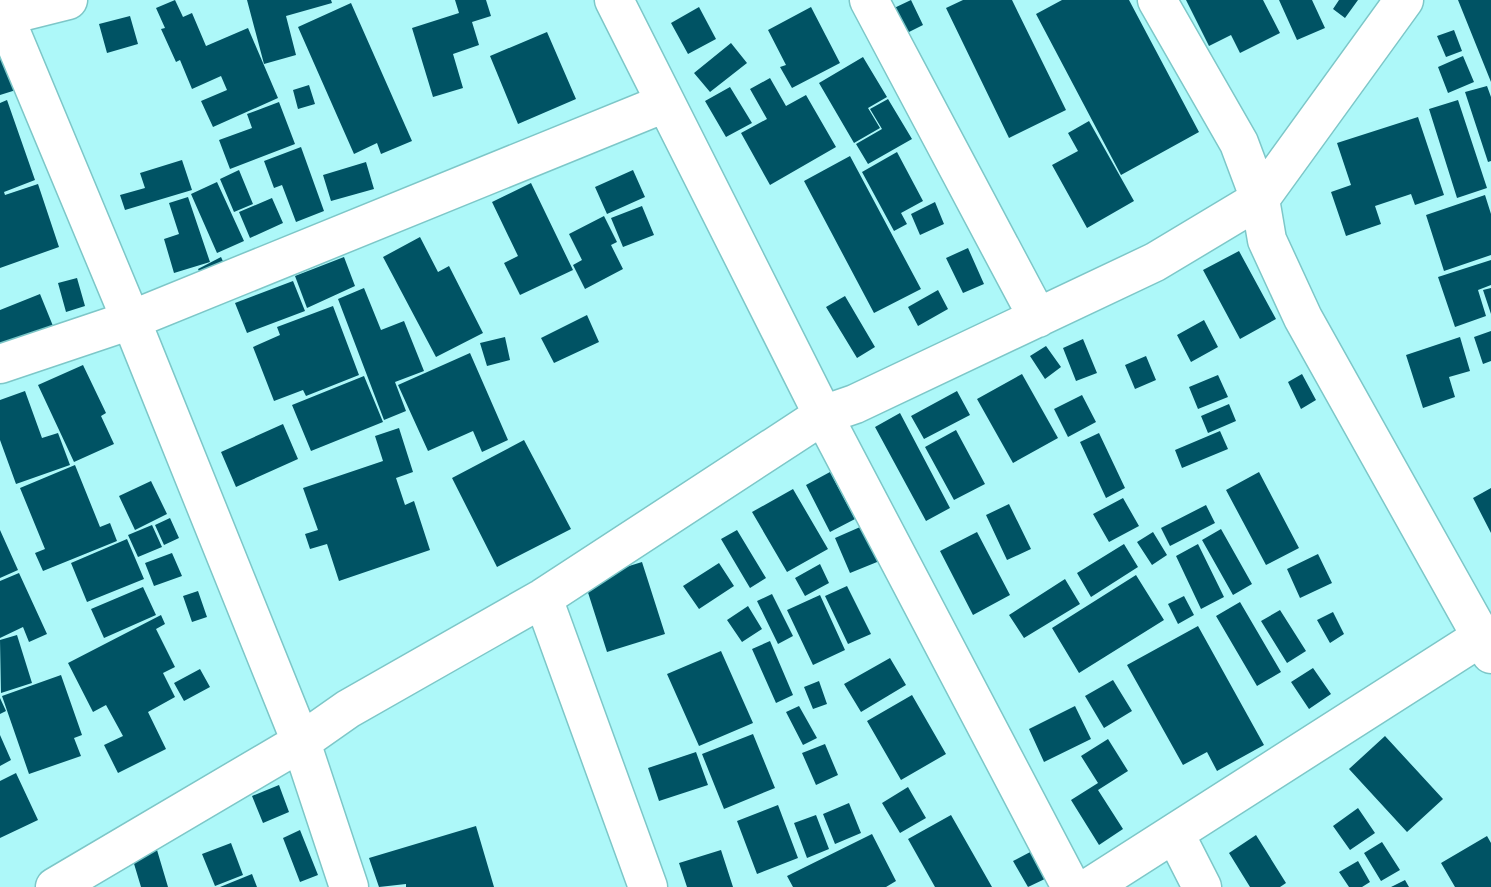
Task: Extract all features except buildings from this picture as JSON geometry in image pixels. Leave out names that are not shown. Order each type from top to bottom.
[{"type":"street","points":[[68,0],[2,13],[131,320],[301,742],[349,887]]},
{"type":"street","points":[[614,0],[824,415],[1071,887]]},
{"type":"street","points":[[869,0],[1038,318]]},
{"type":"street","points":[[1090,887],[1486,645],[1303,318],[1267,240],[1260,199],[1239,143],[1157,0]]},
{"type":"street","points":[[55,887],[301,742],[348,709],[543,598],[824,415],[855,404],[1155,262],[1260,199],[1404,0]]},
{"type":"street","points":[[0,364],[131,320],[665,103]]},
{"type":"street","points":[[543,598],[648,887]]},
{"type":"street","points":[[1175,834],[1202,887]]}]
